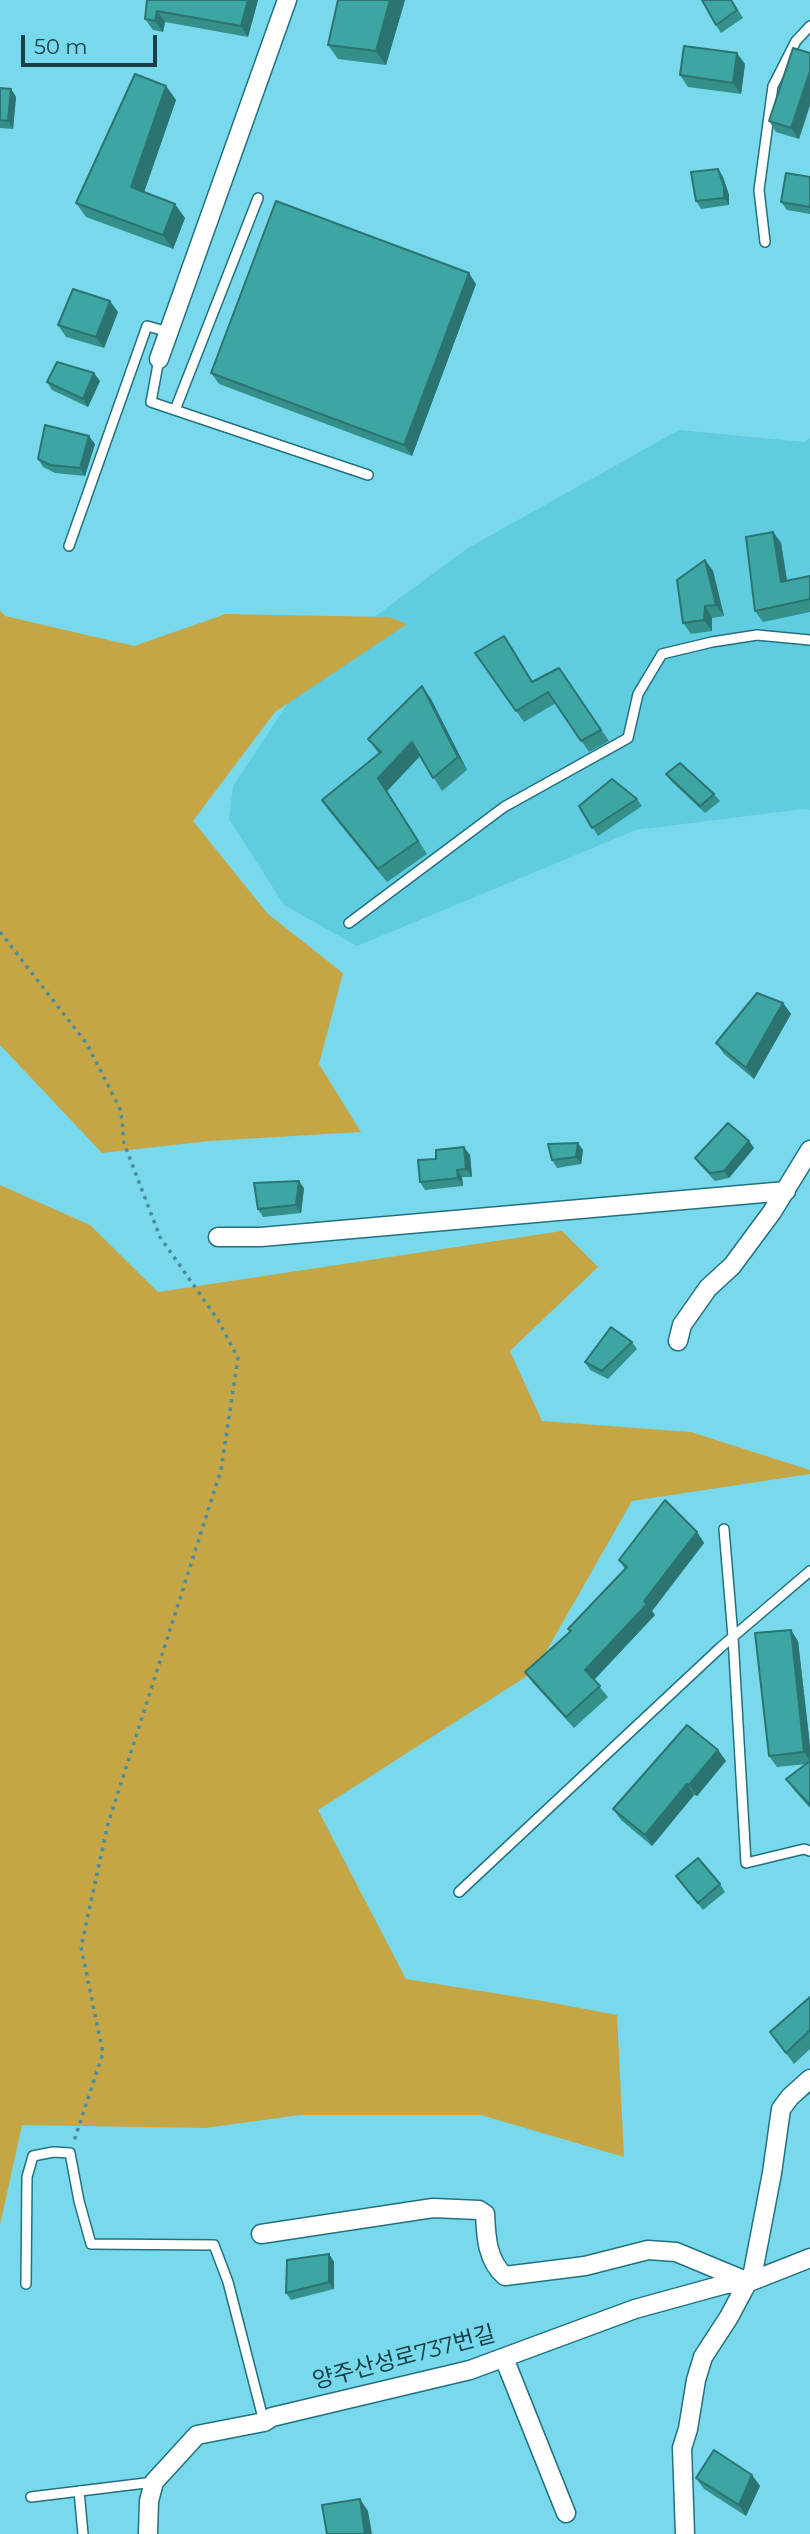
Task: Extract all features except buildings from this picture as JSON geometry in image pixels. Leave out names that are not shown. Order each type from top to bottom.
[{"type":"street","points":[[159,359],[287,0]]},
{"type":"street","points":[[678,1341],[682,1325],[708,1288],[732,1266],[786,1192],[810,1150]]},
{"type":"street","points":[[218,1237],[275,1236],[786,1192]]},
{"type":"street","points":[[685,2534],[682,2448],[696,2380],[703,2357],[749,2283],[772,2173],[780,2109],[790,2096],[810,2079]]},
{"type":"street","points":[[261,2234],[433,2208],[479,2210],[485,2214],[487,2242],[497,2269],[505,2276],[585,2266],[648,2250],[676,2252],[749,2283]]},
{"type":"street","name":"양주산성로737번길","points":[[154,2482],[197,2435],[264,2422],[272,2417],[470,2370],[635,2309],[726,2284],[749,2283],[810,2258]]},
{"type":"street","points":[[691,2294],[703,2281],[697,2261]]},
{"type":"street","points":[[504,2358],[565,2512]]},
{"type":"street","points":[[148,2534],[149,2501],[154,2482]]},
{"type":"lane","points":[[765,242],[759,190],[773,86],[796,41],[810,26]]},
{"type":"lane","points":[[175,410],[258,198]]},
{"type":"lane","points":[[69,546],[147,326],[169,332]]},
{"type":"lane","points":[[159,359],[151,402],[369,475]]},
{"type":"lane","points":[[349,923],[504,807],[628,738],[638,694],[662,654],[757,635],[810,640]]},
{"type":"lane","points":[[724,1529],[746,1863],[804,1849],[810,1851]]},
{"type":"lane","points":[[460,1892],[733,1637],[810,1571]]},
{"type":"lane","points":[[26,2284],[27,2177],[33,2156],[52,2152],[70,2153],[91,2244],[214,2245],[228,2282],[264,2422]]},
{"type":"lane","points":[[31,2497],[154,2482]]},
{"type":"lane","points":[[79,2491],[83,2534]]},
{"type":"path","points":[[0,932],[87,1044],[121,1111],[124,1143],[160,1237],[218,1320],[237,1358],[221,1470],[108,1824],[81,1947],[103,2053],[70,2153]]},
{"type":"shaded area","points":[[679,430],[805,442],[810,438],[810,810],[636,830],[357,946],[284,905],[229,819],[233,786],[317,659],[468,548]]},
{"type":"shaded area","points":[[0,610],[5,616],[134,646],[226,614],[389,617],[407,624],[275,712],[193,821],[268,914],[343,973],[319,1064],[361,1132],[209,1141],[102,1153],[0,1045]]},
{"type":"shaded area","points":[[0,1185],[90,1225],[158,1292],[562,1231],[598,1267],[510,1351],[542,1421],[691,1432],[810,1470],[810,1474],[632,1501],[535,1671],[318,1810],[406,1979],[617,2015],[624,2157],[481,2115],[300,2115],[205,2128],[22,2125],[0,2225]]}]
